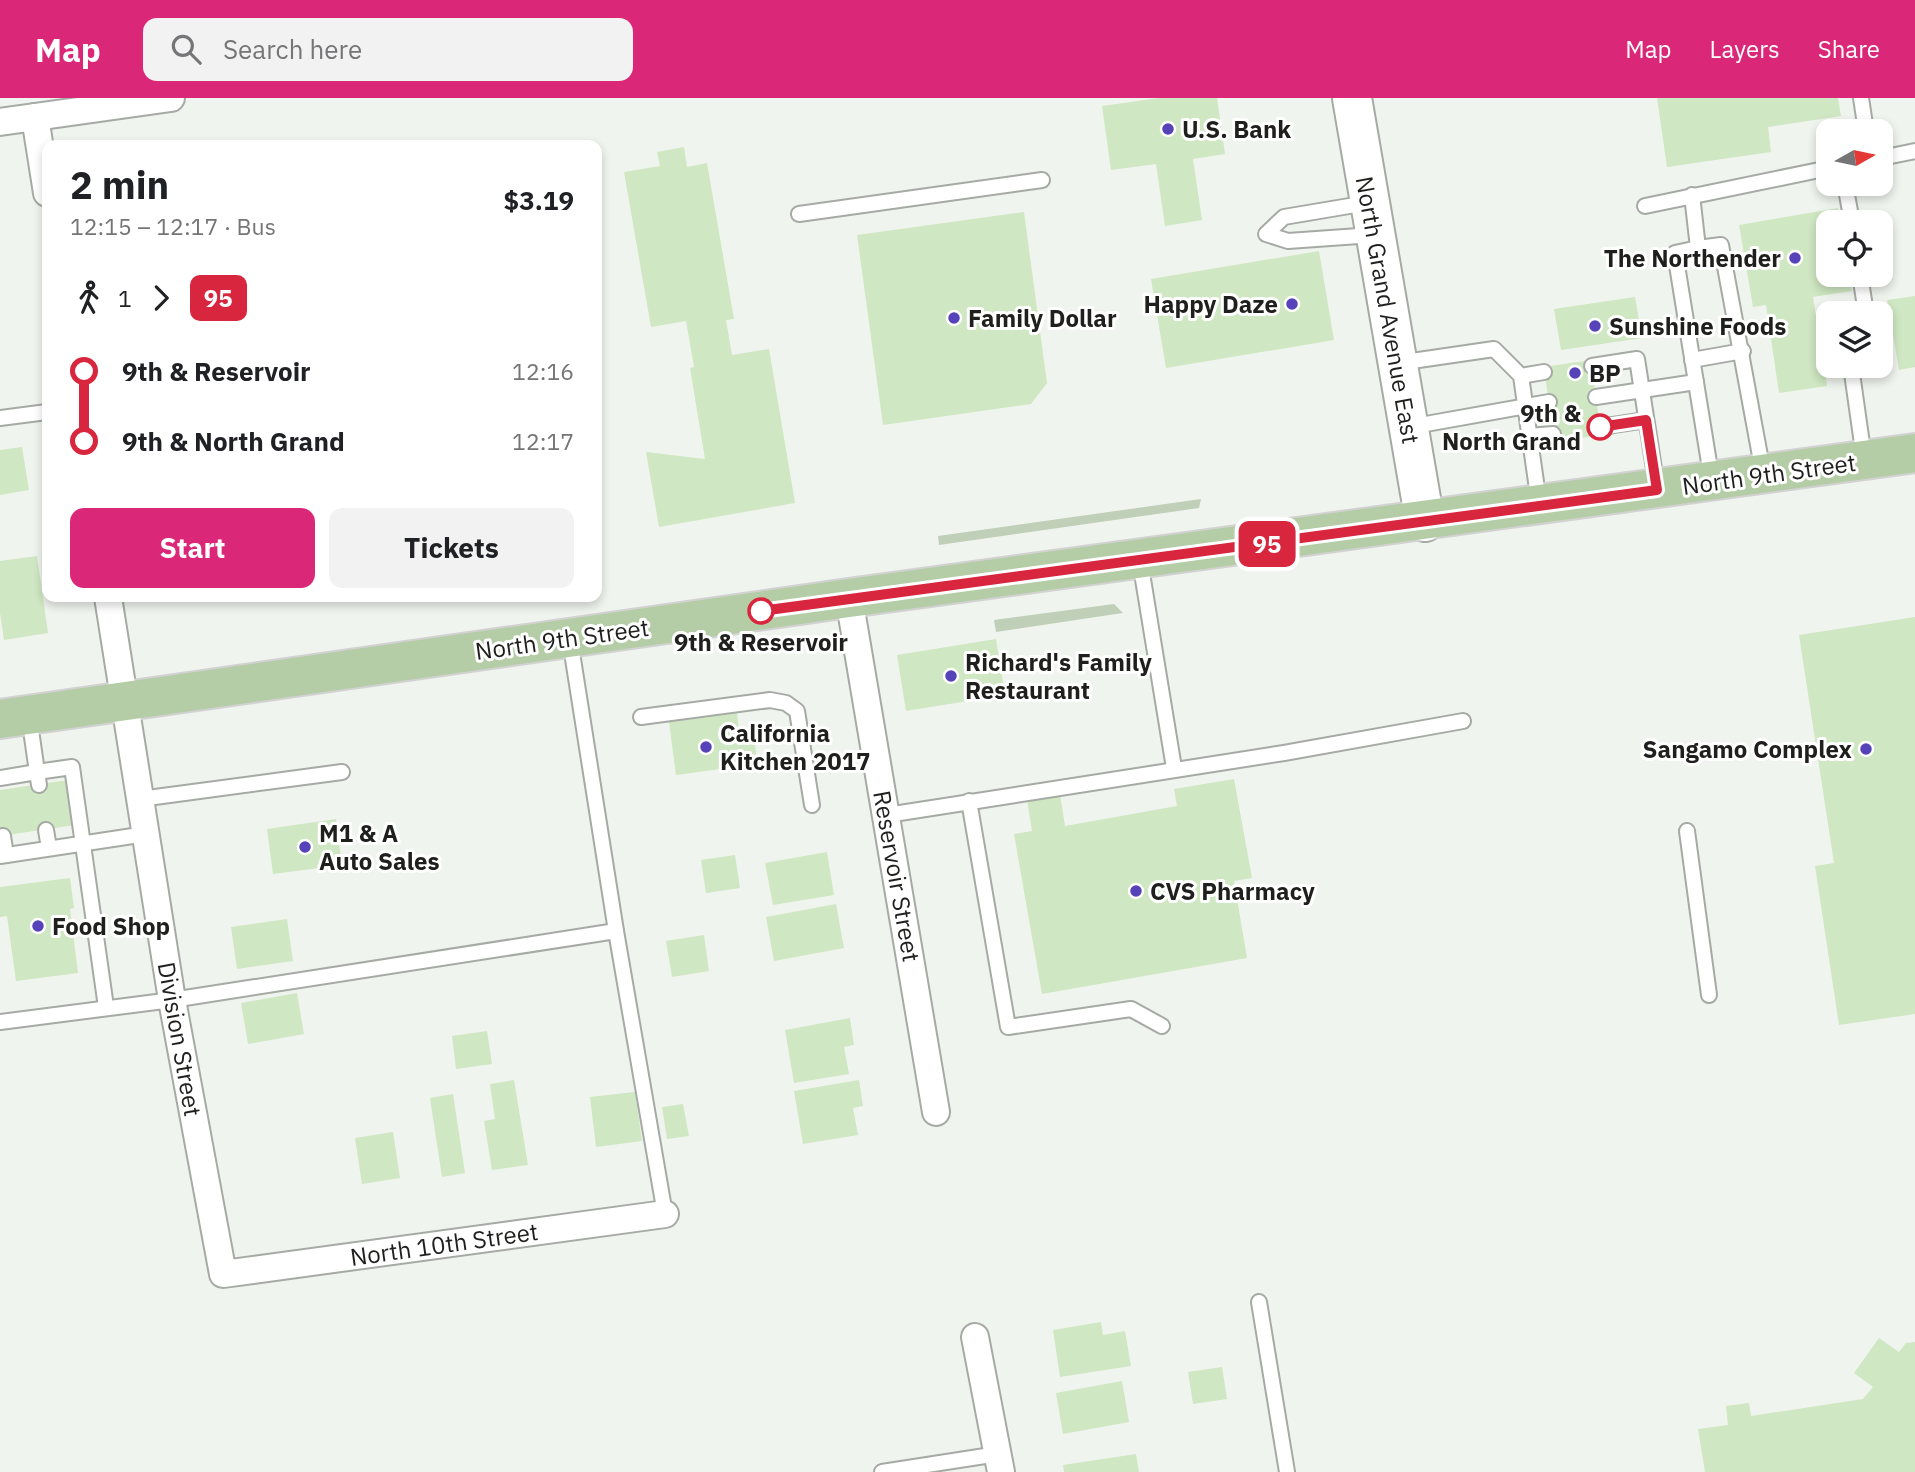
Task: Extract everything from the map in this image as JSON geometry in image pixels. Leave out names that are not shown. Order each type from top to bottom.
[{"type":"main road","name":"North Grand Avenue East","points":[[1352,98],[1425,522]]},
{"type":"main road","name":"North 9th Street","points":[[14,717],[570,640],[849,598],[1140,561],[1915,453]]},
{"type":"street","points":[[0,122],[171,98]]},
{"type":"street","points":[[35,117],[42,161]]},
{"type":"street","name":"Reservoir Street","points":[[849,598],[936,1112]]},
{"type":"street","name":"Division Street","points":[[109,602],[172,1000],[223,1273]]},
{"type":"street","name":"North 10th Street","points":[[223,1273],[666,1214]]},
{"type":"street","points":[[975,1338],[999,1463]]},
{"type":"lane","points":[[1861,98],[1864,119]]},
{"type":"lane","points":[[1894,156],[1915,152]]},
{"type":"lane","points":[[1645,206],[1816,170]]},
{"type":"lane","points":[[799,214],[1042,180]]},
{"type":"lane","points":[[1692,195],[1698,248]]},
{"type":"lane","points":[[1284,217],[1372,219],[1288,241],[1266,234],[1284,217]]},
{"type":"lane","points":[[1713,482],[1675,253],[1698,248],[1721,245],[1764,474]]},
{"type":"lane","points":[[1397,363],[1494,349],[1521,376],[1539,506]]},
{"type":"lane","points":[[1692,360],[1743,351]]},
{"type":"lane","points":[[1592,366],[1637,359],[1657,490]]},
{"type":"lane","points":[[1521,376],[1544,372]]},
{"type":"lane","points":[[1854,378],[1865,461]]},
{"type":"lane","points":[[1596,397],[1696,382]]},
{"type":"lane","points":[[1408,427],[1549,402]]},
{"type":"lane","points":[[0,418],[42,413]]},
{"type":"lane","points":[[1600,427],[1646,420]]},
{"type":"lane","points":[[1530,436],[1553,434]]},
{"type":"lane","points":[[1140,561],[1174,768]]},
{"type":"lane","points":[[570,640],[616,931],[666,1214]]},
{"type":"lane","points":[[641,717],[770,700],[786,703],[797,711],[812,805]]},
{"type":"lane","points":[[14,717],[38,779]]},
{"type":"lane","points":[[887,815],[1463,721]]},
{"type":"lane","points":[[0,778],[38,779],[72,767],[106,1007]]},
{"type":"lane","points":[[140,799],[342,772]]},
{"type":"lane","points":[[969,801],[1008,1027],[1131,1009],[1161,1026]]},
{"type":"lane","points":[[46,830],[49,848]]},
{"type":"lane","points":[[1687,831],[1709,995]]},
{"type":"lane","points":[[3,836],[3,855],[146,834]]},
{"type":"lane","points":[[0,1022],[172,1000],[616,931]]},
{"type":"lane","points":[[1259,1302],[1287,1472]]},
{"type":"lane","points":[[882,1472],[999,1463]]},
{"type":"green space","points":[[1201,499],[1199,508],[939,545],[938,536]]},
{"type":"green space","points":[[1114,604],[1123,613],[996,632],[994,620]]},
{"type":"building","points":[[1159,98],[1217,98],[1225,154],[1193,159],[1202,220],[1165,226],[1156,164],[1111,170],[1102,106]]},
{"type":"building","points":[[1657,98],[1838,98],[1841,116],[1768,127],[1771,152],[1667,167]]},
{"type":"building","points":[[684,147],[687,167],[707,163],[734,319],[726,320],[732,355],[769,349],[795,503],[659,527],[646,452],[705,459],[690,368],[694,367],[686,321],[651,327],[624,172],[660,166],[657,152]]},
{"type":"building","points":[[1024,212],[1047,383],[1031,404],[883,425],[857,235]]},
{"type":"building","points":[[1816,212],[1816,287],[1851,287],[1852,291],[1813,297],[1816,316],[1816,378],[1826,378],[1827,386],[1779,393],[1766,305],[1753,307],[1739,225]]},
{"type":"building","points":[[1319,251],[1334,340],[1166,368],[1151,279]]},
{"type":"building","points":[[1915,296],[1915,367],[1899,370],[1893,335],[1893,301],[1887,300]]},
{"type":"building","points":[[1635,297],[1642,338],[1561,350],[1554,309]]},
{"type":"building","points":[[1591,360],[1601,435],[1554,442],[1544,367]]},
{"type":"building","points":[[22,447],[29,490],[0,495],[0,450]]},
{"type":"building","points":[[37,556],[48,633],[4,640],[0,613],[0,561]]},
{"type":"building","name":"Sangamo Complex","points":[[1915,617],[1915,1014],[1839,1025],[1815,866],[1834,863],[1799,635]]},
{"type":"building","points":[[996,639],[1005,695],[906,711],[897,655]]},
{"type":"building","points":[[737,713],[741,745],[755,743],[757,764],[676,775],[669,722]]},
{"type":"building","points":[[1234,779],[1252,878],[1234,881],[1247,958],[1042,994],[1014,834],[1032,831],[1027,800],[1060,794],[1065,826],[1177,806],[1174,789]]},
{"type":"building","points":[[68,780],[75,825],[0,836],[0,790]]},
{"type":"building","points":[[336,819],[342,865],[273,874],[267,829]]},
{"type":"building","points":[[827,852],[834,895],[773,905],[765,863]]},
{"type":"building","points":[[735,855],[740,888],[706,893],[701,860]]},
{"type":"building","points":[[70,878],[74,908],[70,909],[78,973],[16,981],[7,916],[0,917],[0,887]]},
{"type":"building","points":[[836,904],[844,948],[774,961],[766,917]]},
{"type":"building","points":[[287,919],[293,961],[237,969],[231,927]]},
{"type":"building","points":[[704,935],[709,971],[672,977],[666,941]]},
{"type":"building","points":[[297,993],[304,1034],[248,1044],[241,1003]]},
{"type":"building","points":[[850,1018],[854,1045],[844,1047],[849,1074],[794,1083],[785,1030]]},
{"type":"building","points":[[487,1031],[492,1064],[456,1069],[452,1036]]},
{"type":"building","points":[[514,1080],[528,1165],[492,1170],[484,1121],[495,1119],[490,1084]]},
{"type":"building","points":[[859,1080],[863,1106],[853,1108],[858,1135],[803,1144],[794,1091]]},
{"type":"building","points":[[635,1092],[642,1141],[596,1147],[590,1097]]},
{"type":"building","points":[[453,1094],[465,1173],[442,1177],[430,1098]]},
{"type":"building","points":[[683,1104],[689,1136],[667,1139],[662,1107]]},
{"type":"building","points":[[393,1132],[400,1178],[362,1184],[355,1138]]},
{"type":"building","points":[[1101,1322],[1103,1335],[1125,1331],[1131,1366],[1060,1377],[1053,1330]]},
{"type":"building","points":[[1879,1338],[1899,1352],[1906,1343],[1915,1342],[1915,1472],[1705,1472],[1698,1429],[1728,1425],[1726,1406],[1749,1403],[1751,1416],[1863,1399],[1873,1387],[1854,1373]]},
{"type":"building","points":[[1222,1367],[1227,1399],[1193,1404],[1188,1372]]},
{"type":"building","points":[[1122,1381],[1129,1422],[1063,1434],[1056,1393]]},
{"type":"building","points":[[1136,1454],[1139,1472],[1064,1472],[1063,1465]]},
{"type":"bus line","name":"95","points":[[761,611],[1657,490],[1646,420],[1600,427]]},
{"type":"place","name":"U.S. Bank","points":[[1168,129]]},
{"type":"place","name":"The Northender","points":[[1795,258]]},
{"type":"place","name":"Happy Daze","points":[[1292,304]]},
{"type":"place","name":"Family Dollar","points":[[954,318]]},
{"type":"place","name":"Sunshine Foods","points":[[1595,326]]},
{"type":"place","name":"BP","points":[[1575,373]]},
{"type":"place","name":"9th & North Grand","points":[[1600,427]]},
{"type":"place","name":"9th & Reservoir","points":[[761,611]]},
{"type":"place","name":"Richard's Family Restaurant","points":[[951,676]]},
{"type":"place","name":"California Kitchen 2017","points":[[706,747]]},
{"type":"place","name":"Sangamo Complex","points":[[1866,749]]},
{"type":"place","name":"M1 & A Auto Sales","points":[[305,847]]},
{"type":"place","name":"CVS Pharmacy","points":[[1136,891]]},
{"type":"place","name":"Food Shop","points":[[38,926]]}]
